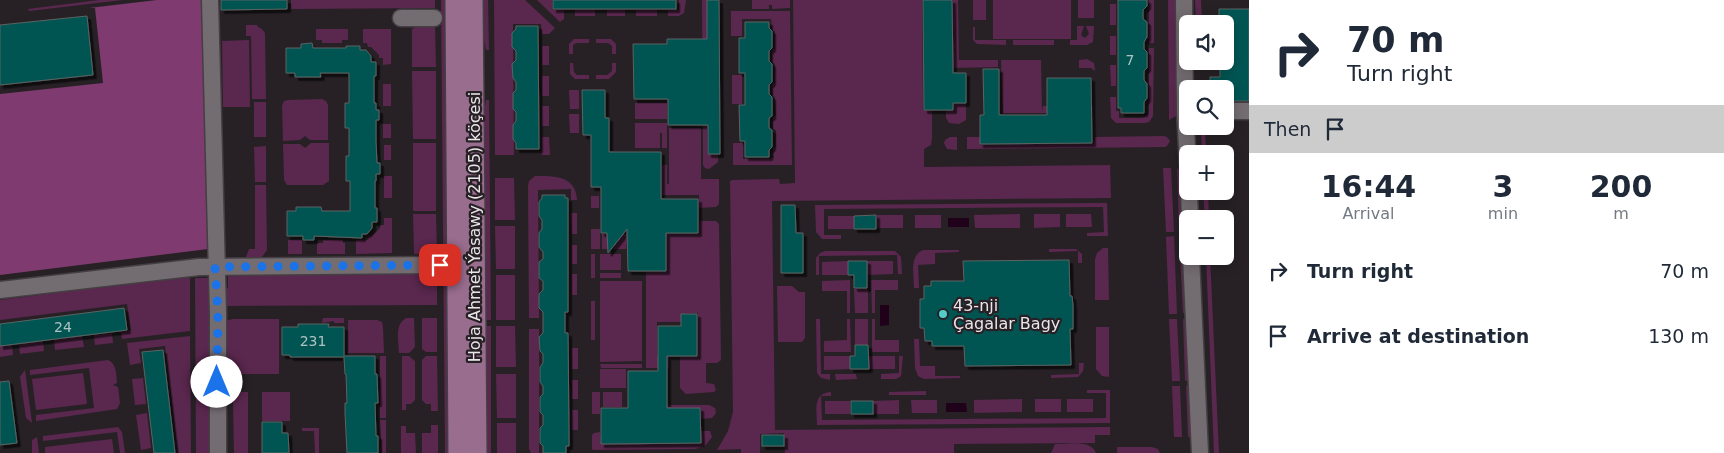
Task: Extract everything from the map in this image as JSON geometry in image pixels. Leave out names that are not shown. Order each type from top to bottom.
[{"type":"main road","name":"Hoja Ahmet Ýasawy (2105) köçesi","points":[[456,0],[459,453]]},
{"type":"main road","name":"Hoja Ahmet Ýasawy (2105) köçesi","points":[[472,0],[476,453]]},
{"type":"street","points":[[210,0],[215,267],[218,313],[218,453]]},
{"type":"street","points":[[1184,0],[1185,80]]},
{"type":"street","points":[[401,18],[434,18]]},
{"type":"street","points":[[1234,111],[1249,111]]},
{"type":"street","points":[[0,290],[199,267],[440,265]]},
{"type":"street","points":[[1191,265],[1200,453]]},
{"type":"shaded area","points":[[99,0],[123,0],[29,11],[28,9]]},
{"type":"shaded area","points":[[157,0],[203,0],[208,249],[0,275],[0,94],[103,83],[95,8],[89,8]]},
{"type":"shaded area","points":[[291,0],[435,0],[435,8],[291,9]]},
{"type":"shaded area","points":[[441,0],[448,0],[452,453],[445,453]]},
{"type":"shaded area","points":[[481,0],[488,0],[489,50],[486,50],[483,34]]},
{"type":"shaded area","points":[[494,0],[525,0],[555,28],[549,34],[542,34],[541,24],[513,24],[514,155],[495,155]]},
{"type":"shaded area","points":[[537,0],[552,0],[552,10],[564,10],[564,19],[560,22]]},
{"type":"shaded area","points":[[679,0],[686,0],[684,13],[679,16],[668,16],[668,10],[679,10]]},
{"type":"shaded area","points":[[702,0],[707,0],[707,154],[718,155],[718,162],[709,169],[703,165]]},
{"type":"shaded area","points":[[752,0],[790,0],[790,8],[772,9],[772,5],[769,5],[769,9],[752,9]]},
{"type":"shaded area","points":[[793,0],[922,0],[923,110],[932,111],[931,145],[924,149],[924,167],[1110,165],[1111,198],[772,201],[775,430],[1110,427],[1110,435],[1095,435],[1095,443],[954,444],[954,453],[785,453],[784,433],[760,434],[760,453],[741,453],[741,449],[717,450],[728,431],[733,412],[730,181],[779,179],[780,184],[795,183]]},
{"type":"shaded area","points":[[953,0],[958,0],[959,60],[998,60],[998,67],[953,68]]},
{"type":"shaded area","points":[[973,0],[986,0],[986,20],[973,20]]},
{"type":"shaded area","points":[[993,0],[1071,0],[1071,39],[993,39]]},
{"type":"shaded area","points":[[1078,0],[1094,0],[1094,18],[1078,18]]},
{"type":"shaded area","points":[[1149,0],[1154,0],[1154,43],[1149,43]]},
{"type":"shaded area","points":[[1168,0],[1175,0],[1178,115],[1169,120]]},
{"type":"shaded area","points":[[1195,0],[1201,0],[1202,15],[1196,15]]},
{"type":"shaded area","points":[[1110,4],[1116,4],[1116,25],[1110,25]]},
{"type":"shaded area","points":[[575,10],[595,10],[595,16],[575,16]]},
{"type":"shaded area","points":[[607,10],[625,10],[625,16],[607,16]]},
{"type":"shaded area","points":[[636,10],[657,10],[657,16],[636,16]]},
{"type":"shaded area","points":[[731,11],[790,11],[792,165],[733,165],[733,143],[743,143],[743,159],[774,158],[773,149],[776,147],[776,130],[773,129],[773,117],[776,116],[772,84],[775,82],[775,64],[772,62],[772,50],[775,48],[775,31],[772,30],[771,19],[742,19],[742,36],[731,36]]},
{"type":"shaded area","points":[[246,25],[257,25],[265,33],[266,99],[252,99],[251,36],[246,36]]},
{"type":"shaded area","points":[[1077,26],[1084,26],[1081,35],[1085,38],[1089,34],[1086,26],[1094,26],[1093,42],[1087,45],[1070,45],[1070,40],[1077,40]]},
{"type":"shaded area","points":[[416,27],[435,27],[436,67],[412,67],[412,30]]},
{"type":"shaded area","points":[[973,27],[975,27],[975,40],[1006,40],[1006,45],[977,44],[973,40]]},
{"type":"shaded area","points":[[316,29],[348,29],[348,40],[342,40],[342,43],[322,43],[322,40],[316,40]]},
{"type":"shaded area","points":[[363,29],[391,29],[391,64],[383,65],[383,58],[379,58],[379,55],[371,47],[368,47],[367,43],[363,43]]},
{"type":"shaded area","points":[[1110,36],[1116,36],[1116,55],[1110,55]]},
{"type":"shaded area","points":[[574,39],[589,39],[589,43],[576,43],[573,45],[573,54],[569,54],[569,44]]},
{"type":"shaded area","points":[[596,39],[611,39],[616,44],[616,54],[612,54],[612,46],[608,43],[596,43]]},
{"type":"shaded area","points":[[249,40],[250,107],[223,107],[222,41]]},
{"type":"shaded area","points":[[1013,40],[1054,40],[1054,45],[1013,45]]},
{"type":"shaded area","points":[[542,46],[549,46],[549,65],[542,65]]},
{"type":"shaded area","points":[[1149,48],[1154,48],[1153,116],[1149,122],[1145,123],[1116,123],[1111,118],[1110,97],[1116,97],[1116,111],[1119,111],[1119,118],[1143,118],[1149,114]]},
{"type":"shaded area","points":[[1087,59],[1094,63],[1095,71],[1091,68],[1079,68],[1079,60]]},
{"type":"shaded area","points":[[1001,60],[1041,60],[1042,112],[1043,106],[1093,106],[1093,113],[1003,113]]},
{"type":"shaded area","points":[[570,63],[573,63],[574,72],[577,75],[589,75],[589,79],[575,79],[570,74]]},
{"type":"shaded area","points":[[612,63],[616,63],[616,72],[609,79],[596,79],[596,75],[607,75],[612,71]]},
{"type":"shaded area","points":[[1110,65],[1116,65],[1116,86],[1111,86]]},
{"type":"shaded area","points":[[412,71],[436,71],[436,139],[413,139]]},
{"type":"shaded area","points":[[732,75],[742,75],[742,104],[732,104]]},
{"type":"shaded area","points":[[542,76],[549,76],[549,96],[542,96]]},
{"type":"shaded area","points":[[383,84],[391,84],[391,106],[383,106]]},
{"type":"shaded area","points":[[569,90],[579,90],[579,109],[570,109]]},
{"type":"shaded area","points":[[322,99],[328,105],[328,140],[310,140],[305,136],[300,140],[283,141],[282,106],[284,101]]},
{"type":"shaded area","points":[[486,100],[489,100],[491,320],[484,320],[482,123]]},
{"type":"shaded area","points":[[254,102],[266,102],[266,137],[254,137]]},
{"type":"shaded area","points":[[635,103],[667,103],[667,119],[635,119]]},
{"type":"shaded area","points":[[954,104],[966,104],[966,120],[959,124],[949,123],[946,118],[946,111],[954,111]]},
{"type":"shaded area","points":[[542,106],[549,106],[549,126],[542,126]]},
{"type":"shaded area","points":[[569,114],[579,114],[579,133],[570,133]]},
{"type":"shaded area","points":[[635,123],[667,123],[667,148],[662,148],[662,133],[660,133],[660,148],[635,148]]},
{"type":"shaded area","points":[[383,124],[391,124],[391,138],[383,138]]},
{"type":"shaded area","points":[[669,128],[701,128],[701,179],[719,179],[719,204],[716,207],[699,208],[699,195],[662,195],[662,165],[667,165],[667,184],[669,184]]},
{"type":"shaded area","points":[[1201,135],[1205,135],[1206,145],[1202,145]]},
{"type":"shaded area","points":[[1164,136],[1170,141],[1165,147],[967,149],[967,137],[980,137],[980,145],[1094,143],[1095,137]]},
{"type":"shaded area","points":[[542,137],[549,137],[550,155],[542,155]]},
{"type":"shaded area","points":[[950,137],[957,137],[957,150],[947,149],[944,143],[945,140]]},
{"type":"shaded area","points":[[311,143],[329,143],[329,181],[323,185],[287,185],[284,180],[283,144],[300,144],[305,148]]},
{"type":"shaded area","points":[[413,143],[436,143],[436,211],[413,211]]},
{"type":"shaded area","points":[[384,145],[391,145],[391,160],[384,160]]},
{"type":"shaded area","points":[[266,146],[266,182],[255,182],[254,147]]},
{"type":"shaded area","points":[[1163,168],[1171,168],[1174,232],[1166,232]]},
{"type":"shaded area","points":[[1177,168],[1179,170],[1179,200],[1182,200],[1183,210],[1179,210],[1179,232]]},
{"type":"shaded area","points":[[384,176],[392,176],[392,198],[384,198]]},
{"type":"shaded area","points":[[535,176],[556,177],[568,181],[576,192],[577,200],[571,200],[571,189],[538,190],[539,318],[529,318],[528,186],[529,181]]},
{"type":"shaded area","points":[[495,178],[514,178],[515,220],[495,220]]},
{"type":"shaded area","points":[[255,185],[266,185],[267,250],[262,257],[246,257],[249,249],[255,249]]},
{"type":"shaded area","points":[[591,196],[599,196],[599,208],[591,208]]},
{"type":"shaded area","points":[[1204,200],[1208,200],[1209,210],[1204,210]]},
{"type":"shaded area","points":[[1107,203],[1108,236],[1087,236],[1087,233],[1104,232],[1103,207],[824,209],[824,235],[841,235],[841,239],[822,239],[816,232],[815,205]]},
{"type":"shaded area","points":[[571,213],[577,213],[577,234],[572,234]]},
{"type":"shaded area","points":[[413,214],[436,214],[437,255],[414,254]]},
{"type":"shaded area","points":[[1020,214],[1020,228],[975,228],[974,215]]},
{"type":"shaded area","points":[[1034,214],[1060,214],[1060,227],[1034,228]]},
{"type":"shaded area","points":[[1066,214],[1091,214],[1092,227],[1066,227]]},
{"type":"shaded area","points":[[877,215],[903,215],[903,228],[877,228]]},
{"type":"shaded area","points":[[915,215],[941,215],[941,228],[915,228]]},
{"type":"shaded area","points":[[828,216],[854,216],[854,229],[828,229]]},
{"type":"shaded area","points":[[384,218],[392,218],[392,253],[356,254],[356,240],[368,240],[369,236],[372,236],[380,228],[380,225],[384,225]]},
{"type":"shaded area","points":[[948,218],[969,218],[969,227],[948,227]]},
{"type":"shaded area","points":[[700,221],[716,221],[719,224],[721,360],[717,363],[706,363],[706,383],[714,384],[716,390],[714,392],[686,394],[680,388],[680,357],[698,357],[698,313],[681,314],[681,322],[657,322],[657,356],[669,356],[669,368],[646,368],[646,272],[667,272],[667,237],[627,237],[626,249],[613,249],[616,242],[609,240],[607,245],[610,249],[602,249],[602,234],[699,234]]},
{"type":"shaded area","points":[[495,226],[515,226],[515,269],[496,269]]},
{"type":"shaded area","points":[[591,229],[600,229],[600,249],[591,249]]},
{"type":"shaded area","points":[[1174,236],[1177,314],[1169,314],[1166,237]]},
{"type":"shaded area","points":[[288,240],[302,240],[302,254],[288,254]]},
{"type":"shaded area","points":[[323,240],[343,240],[343,243],[345,243],[345,254],[317,254],[317,243],[323,243]]},
{"type":"shaded area","points":[[572,245],[577,245],[577,264],[572,264]]},
{"type":"shaded area","points":[[1103,248],[1108,248],[1109,300],[1095,300],[1095,259],[1097,253]]},
{"type":"shaded area","points":[[1049,249],[1076,249],[1082,254],[1082,263],[1078,263],[1078,251],[1049,252]]},
{"type":"shaded area","points":[[923,250],[959,250],[959,252],[935,253],[935,264],[918,265],[919,288],[914,288],[914,261]]},
{"type":"shaded area","points":[[825,251],[895,251],[901,257],[902,274],[898,274],[897,255],[819,256],[819,275],[816,275],[816,258]]},
{"type":"shaded area","points":[[591,254],[595,254],[595,278],[591,278]]},
{"type":"shaded area","points":[[600,254],[621,254],[621,270],[600,270]]},
{"type":"shaded area","points":[[848,261],[848,275],[822,275],[822,262]]},
{"type":"shaded area","points":[[867,261],[893,261],[893,274],[867,275]]},
{"type":"shaded area","points":[[1181,265],[1185,265],[1187,313],[1183,313]]},
{"type":"shaded area","points":[[1206,265],[1210,265],[1219,453],[1214,453]]},
{"type":"shaded area","points":[[437,273],[437,305],[225,306],[222,289],[228,288],[228,276],[225,276],[225,274]]},
{"type":"shaded area","points":[[600,273],[621,273],[621,278],[600,278]]},
{"type":"shaded area","points":[[572,274],[577,274],[577,295],[572,295]]},
{"type":"shaded area","points":[[496,275],[515,275],[515,320],[496,320]]},
{"type":"shaded area","points":[[184,276],[190,278],[190,331],[122,339],[121,332],[131,330],[127,304],[0,320],[0,300]]},
{"type":"shaded area","points":[[195,278],[210,278],[212,453],[196,453]]},
{"type":"shaded area","points":[[850,280],[850,313],[847,313],[847,291],[822,291],[822,281]]},
{"type":"shaded area","points":[[871,280],[898,280],[898,290],[875,290],[875,313],[872,313]]},
{"type":"shaded area","points":[[600,281],[642,281],[642,361],[600,362]]},
{"type":"shaded area","points":[[777,286],[792,286],[799,292],[805,292],[805,338],[802,342],[778,342]]},
{"type":"shaded area","points":[[854,289],[868,289],[868,313],[855,313]]},
{"type":"shaded area","points":[[591,301],[595,301],[595,340],[591,340]]},
{"type":"shaded area","points":[[880,305],[889,305],[889,325],[880,326]]},
{"type":"shaded area","points":[[323,318],[344,318],[344,323],[334,323],[334,321],[322,323]]},
{"type":"shaded area","points":[[406,318],[414,318],[415,347],[409,353],[399,353],[399,329],[402,321]]},
{"type":"shaded area","points":[[422,318],[437,318],[437,352],[426,352],[422,349]]},
{"type":"shaded area","points":[[1187,318],[1190,380],[1185,381],[1183,319]]},
{"type":"shaded area","points":[[233,319],[279,319],[279,374],[231,374],[224,372],[225,321]]},
{"type":"shaded area","points":[[816,319],[820,319],[821,374],[830,374],[830,380],[821,378],[817,373]]},
{"type":"shaded area","points":[[847,319],[850,319],[851,352],[824,352],[824,341],[847,340]]},
{"type":"shaded area","points":[[855,319],[868,319],[868,345],[855,345]]},
{"type":"shaded area","points":[[872,319],[875,319],[875,340],[899,340],[899,352],[872,352]]},
{"type":"shaded area","points":[[1169,319],[1177,319],[1180,381],[1172,381]]},
{"type":"shaded area","points":[[348,320],[377,320],[382,322],[384,353],[348,353]]},
{"type":"shaded area","points":[[484,326],[491,326],[491,453],[485,453]]},
{"type":"shaded area","points":[[496,326],[515,326],[516,367],[496,367]]},
{"type":"shaded area","points":[[1096,327],[1109,327],[1109,377],[1102,376],[1096,369]]},
{"type":"shaded area","points":[[529,329],[539,329],[539,453],[531,453],[529,449]]},
{"type":"shaded area","points":[[112,333],[113,343],[95,345],[94,335]]},
{"type":"shaded area","points":[[82,336],[84,347],[55,350],[54,340]]},
{"type":"shaded area","points":[[190,336],[191,453],[178,453],[165,346],[139,349],[141,363],[130,365],[127,343]]},
{"type":"shaded area","points":[[914,339],[919,339],[920,366],[935,366],[935,376],[960,376],[960,378],[924,379],[918,376],[915,368]]},
{"type":"shaded area","points":[[43,341],[44,351],[20,354],[19,344]]},
{"type":"shaded area","points":[[12,345],[13,355],[0,357],[0,346]]},
{"type":"shaded area","points":[[572,348],[578,348],[578,369],[572,369]]},
{"type":"shaded area","points":[[380,356],[386,356],[386,418],[380,418]]},
{"type":"shaded area","points":[[402,356],[409,356],[415,361],[415,400],[411,404],[406,404],[406,410],[402,410]]},
{"type":"shaded area","points":[[426,356],[437,356],[438,411],[431,411],[431,404],[426,404],[422,400],[422,360]]},
{"type":"shaded area","points":[[824,356],[850,356],[850,369],[824,370]]},
{"type":"shaded area","points":[[869,356],[895,356],[895,369],[869,369]]},
{"type":"shaded area","points":[[899,356],[903,356],[901,376],[896,379],[881,379],[881,374],[899,373]]},
{"type":"shaded area","points":[[108,360],[113,364],[115,370],[117,383],[113,385],[118,387],[120,403],[117,409],[36,421],[36,415],[94,408],[89,368],[30,375],[30,370]]},
{"type":"shaded area","points":[[1079,363],[1084,363],[1083,371],[1078,377],[1051,378],[1051,375],[1079,374]]},
{"type":"shaded area","points":[[600,364],[642,364],[642,368],[601,368]]},
{"type":"shaded area","points":[[600,369],[626,369],[626,388],[600,388]]},
{"type":"shaded area","points":[[25,370],[32,423],[26,418],[20,377]]},
{"type":"shaded area","points":[[83,373],[87,404],[36,410],[32,379]]},
{"type":"shaded area","points":[[496,374],[516,374],[516,418],[497,418]]},
{"type":"shaded area","points":[[835,374],[856,374],[857,379],[836,380]]},
{"type":"shaded area","points":[[143,378],[146,404],[135,405],[132,379]]},
{"type":"shaded area","points":[[572,380],[578,380],[578,399],[572,399]]},
{"type":"shaded area","points":[[1190,385],[1192,437],[1188,437],[1186,386]]},
{"type":"shaded area","points":[[1172,386],[1180,386],[1182,437],[1174,437]]},
{"type":"shaded area","points":[[1087,390],[1110,390],[1110,423],[817,425],[816,409],[818,399],[821,396],[822,420],[1106,418],[1106,393],[1087,393]]},
{"type":"shaded area","points":[[926,391],[926,395],[889,395],[889,392]]},
{"type":"shaded area","points":[[231,392],[248,392],[248,453],[234,453]]},
{"type":"shaded area","points":[[262,392],[290,392],[290,421],[262,421]]},
{"type":"shaded area","points":[[592,392],[600,392],[600,414],[592,414]]},
{"type":"shaded area","points":[[603,392],[622,392],[622,407],[603,407]]},
{"type":"shaded area","points":[[831,392],[831,396],[821,396],[825,393]]},
{"type":"shaded area","points":[[1022,399],[1022,412],[974,413],[974,400]]},
{"type":"shaded area","points":[[1035,399],[1061,399],[1061,412],[1035,412]]},
{"type":"shaded area","points":[[1067,399],[1093,399],[1093,412],[1067,412]]},
{"type":"shaded area","points":[[899,400],[899,414],[873,414],[873,401]]},
{"type":"shaded area","points":[[911,400],[937,400],[937,413],[912,413]]},
{"type":"shaded area","points":[[825,401],[850,401],[850,414],[825,414]]},
{"type":"shaded area","points":[[946,403],[966,403],[967,412],[946,412]]},
{"type":"shaded area","points":[[628,405],[709,405],[715,408],[716,413],[712,418],[701,419],[701,408],[628,408]]},
{"type":"shaded area","points":[[572,410],[578,410],[578,430],[572,430]]},
{"type":"shaded area","points":[[147,413],[151,448],[141,450],[136,415]]},
{"type":"shaded area","points":[[380,420],[386,420],[386,453],[382,453]]},
{"type":"shaded area","points":[[497,423],[516,423],[516,453],[497,453]]},
{"type":"shaded area","points":[[431,425],[438,425],[438,453],[422,453],[422,433],[431,433]]},
{"type":"shaded area","points":[[401,426],[406,426],[406,433],[415,433],[416,453],[401,453]]},
{"type":"shaded area","points":[[118,427],[122,432],[125,453],[120,453],[117,432],[43,441],[43,436]]},
{"type":"shaded area","points":[[302,428],[319,428],[319,453],[315,453],[314,431],[302,431]]},
{"type":"shaded area","points":[[701,431],[710,431],[712,437],[705,446],[695,449],[592,449],[592,435],[600,432],[601,444],[701,444]]},
{"type":"shaded area","points":[[37,437],[39,453],[32,453],[32,440]]},
{"type":"shaded area","points":[[112,439],[114,453],[45,453],[45,447]]},
{"type":"shaded area","points":[[1055,444],[1084,444],[1096,453],[1051,453]]},
{"type":"shaded area","points":[[1117,447],[1152,447],[1158,449],[1160,453],[1117,453]]},
{"type":"building","points":[[221,0],[287,0],[287,9],[221,10]]},
{"type":"building","points":[[553,0],[676,0],[676,9],[553,9]]},
{"type":"building","points":[[707,0],[719,0],[720,154],[708,154],[708,125],[668,125],[668,99],[634,99],[633,44],[667,44],[667,39],[707,39]]},
{"type":"building","points":[[923,0],[952,0],[953,73],[966,73],[966,103],[953,103],[953,110],[924,110]]},
{"type":"building","points":[[1118,0],[1147,0],[1147,6],[1143,10],[1143,19],[1147,22],[1147,37],[1144,42],[1144,49],[1147,52],[1147,68],[1144,71],[1144,80],[1147,84],[1147,98],[1144,102],[1144,113],[1121,113],[1121,108],[1118,108]]},
{"type":"building","points":[[1219,9],[1249,9],[1249,101],[1234,101],[1234,80],[1210,80],[1210,77],[1220,77],[1220,70],[1234,70],[1234,15],[1219,15]]},
{"type":"building","points":[[87,16],[93,75],[0,85],[0,25]]},
{"type":"building","points":[[745,22],[769,22],[769,28],[772,31],[772,48],[769,51],[769,61],[772,64],[772,82],[769,85],[769,94],[772,97],[772,116],[769,118],[769,128],[772,130],[772,147],[769,150],[769,157],[745,157],[745,141],[740,141],[739,105],[745,105],[745,73],[739,73],[739,38],[745,38]]},
{"type":"building","points":[[516,26],[538,26],[539,149],[516,149],[516,143],[513,139],[513,125],[516,121],[516,112],[513,109],[513,93],[516,90],[516,82],[513,78],[512,64],[516,60],[516,51],[512,47],[512,33]]},
{"type":"building","points":[[312,43],[313,48],[360,46],[360,50],[366,50],[371,56],[371,62],[376,62],[374,103],[376,103],[376,110],[379,110],[379,120],[376,120],[376,142],[377,163],[380,163],[380,174],[376,174],[375,181],[377,222],[372,222],[372,228],[367,234],[362,234],[362,238],[314,236],[314,240],[303,240],[303,236],[287,236],[287,211],[296,211],[296,207],[321,207],[322,211],[350,211],[350,181],[346,181],[346,156],[349,156],[349,128],[345,128],[345,103],[349,103],[349,73],[320,73],[321,77],[295,77],[295,73],[286,73],[286,48],[301,48],[301,44]]},
{"type":"building","points":[[983,69],[999,69],[999,115],[1047,115],[1047,78],[1091,78],[1092,143],[980,144],[980,115],[984,115]]},
{"type":"building","points":[[582,90],[605,90],[605,118],[609,118],[609,152],[661,152],[661,199],[698,199],[698,233],[666,233],[666,271],[628,271],[627,229],[608,253],[607,233],[601,233],[601,187],[591,187],[591,135],[583,135]]},
{"type":"building","points":[[542,195],[565,195],[565,198],[568,198],[568,312],[565,312],[565,333],[568,333],[569,446],[566,446],[566,453],[543,453],[543,446],[540,443],[540,428],[543,425],[543,415],[540,412],[540,397],[543,394],[543,386],[540,382],[540,367],[543,363],[543,354],[540,351],[539,337],[543,333],[543,312],[539,308],[539,294],[543,290],[543,281],[539,278],[539,262],[543,259],[543,252],[539,247],[539,233],[542,229],[542,220],[539,216],[539,202]]},
{"type":"building","points":[[781,205],[795,205],[796,233],[803,233],[803,273],[781,273]]},
{"type":"building","points":[[876,215],[876,229],[854,229],[854,216]]},
{"type":"building","points":[[1069,260],[1070,296],[1072,296],[1073,305],[1073,329],[1070,329],[1071,365],[965,366],[964,346],[932,346],[932,341],[925,341],[924,328],[920,328],[920,299],[924,299],[924,286],[931,286],[931,281],[964,281],[963,261]]},
{"type":"building","points":[[848,261],[867,261],[867,288],[854,288],[854,275],[848,275]]},
{"type":"building","points":[[124,308],[127,330],[0,346],[0,324]]},
{"type":"building","points":[[681,314],[697,314],[697,356],[667,356],[667,408],[700,408],[701,443],[601,444],[601,408],[628,408],[628,371],[658,371],[658,326],[681,326]]},
{"type":"building","points":[[298,324],[329,324],[328,327],[344,327],[344,356],[375,356],[378,403],[375,403],[378,453],[347,453],[345,403],[347,403],[344,357],[290,357],[290,355],[282,355],[282,327],[298,327]]},
{"type":"building","points":[[855,345],[868,345],[869,369],[850,369],[850,356],[855,356]]},
{"type":"building","points":[[163,350],[175,453],[154,453],[142,352]]},
{"type":"building","points":[[9,381],[17,443],[0,445],[0,382]]},
{"type":"building","points":[[851,401],[873,401],[873,414],[851,414]]},
{"type":"building","points":[[262,422],[282,422],[282,433],[288,433],[289,453],[262,453]]},
{"type":"building","points":[[762,435],[784,435],[784,446],[762,446]]},
{"type":"place","name":"43-nji Çagalar Bagy","points":[[943,314]]},
{"type":"route","points":[[217,382],[218,313],[215,267],[440,265]]}]
